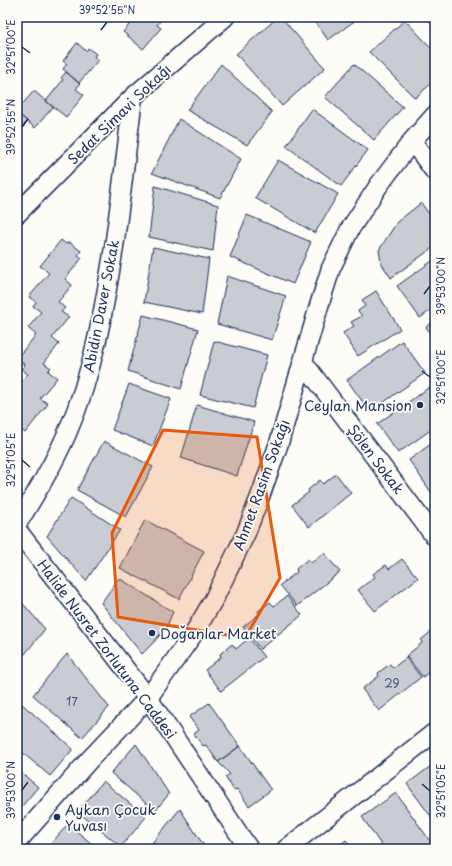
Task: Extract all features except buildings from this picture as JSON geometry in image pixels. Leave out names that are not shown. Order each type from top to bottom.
[{"type":"street","name":"Sedat Simavi Sokağı","points":[[17,214],[133,97],[224,17]]},
{"type":"street","name":"Abidin Daver Sokak","points":[[17,524],[52,467],[68,431],[87,377],[99,329],[110,271],[122,191],[133,97]]},
{"type":"street","name":"Ahmet Rasim Sokağı","points":[[17,842],[90,759],[148,698],[194,633],[214,599],[246,533],[279,443],[331,268],[350,229],[379,185],[412,141],[435,115]]},
{"type":"street","points":[[412,141],[435,172]]},
{"type":"street","name":"Şölen Sokak","points":[[303,362],[435,537]]},
{"type":"street","name":"Halide Nusret Zorlutuna Caddesi","points":[[17,530],[148,698],[249,849]]},
{"type":"street","points":[[286,849],[435,732]]},
{"type":"highlighted area","points":[[163,430],[257,437],[280,578],[245,638],[118,617],[112,533]]},
{"type":"place","name":"Ceylan Mansion","points":[[420,405]]},
{"type":"place","name":"Doğanlar Market","points":[[152,633]]},
{"type":"place","name":"Aykan Çocuk Yuvası","points":[[57,817]]}]
